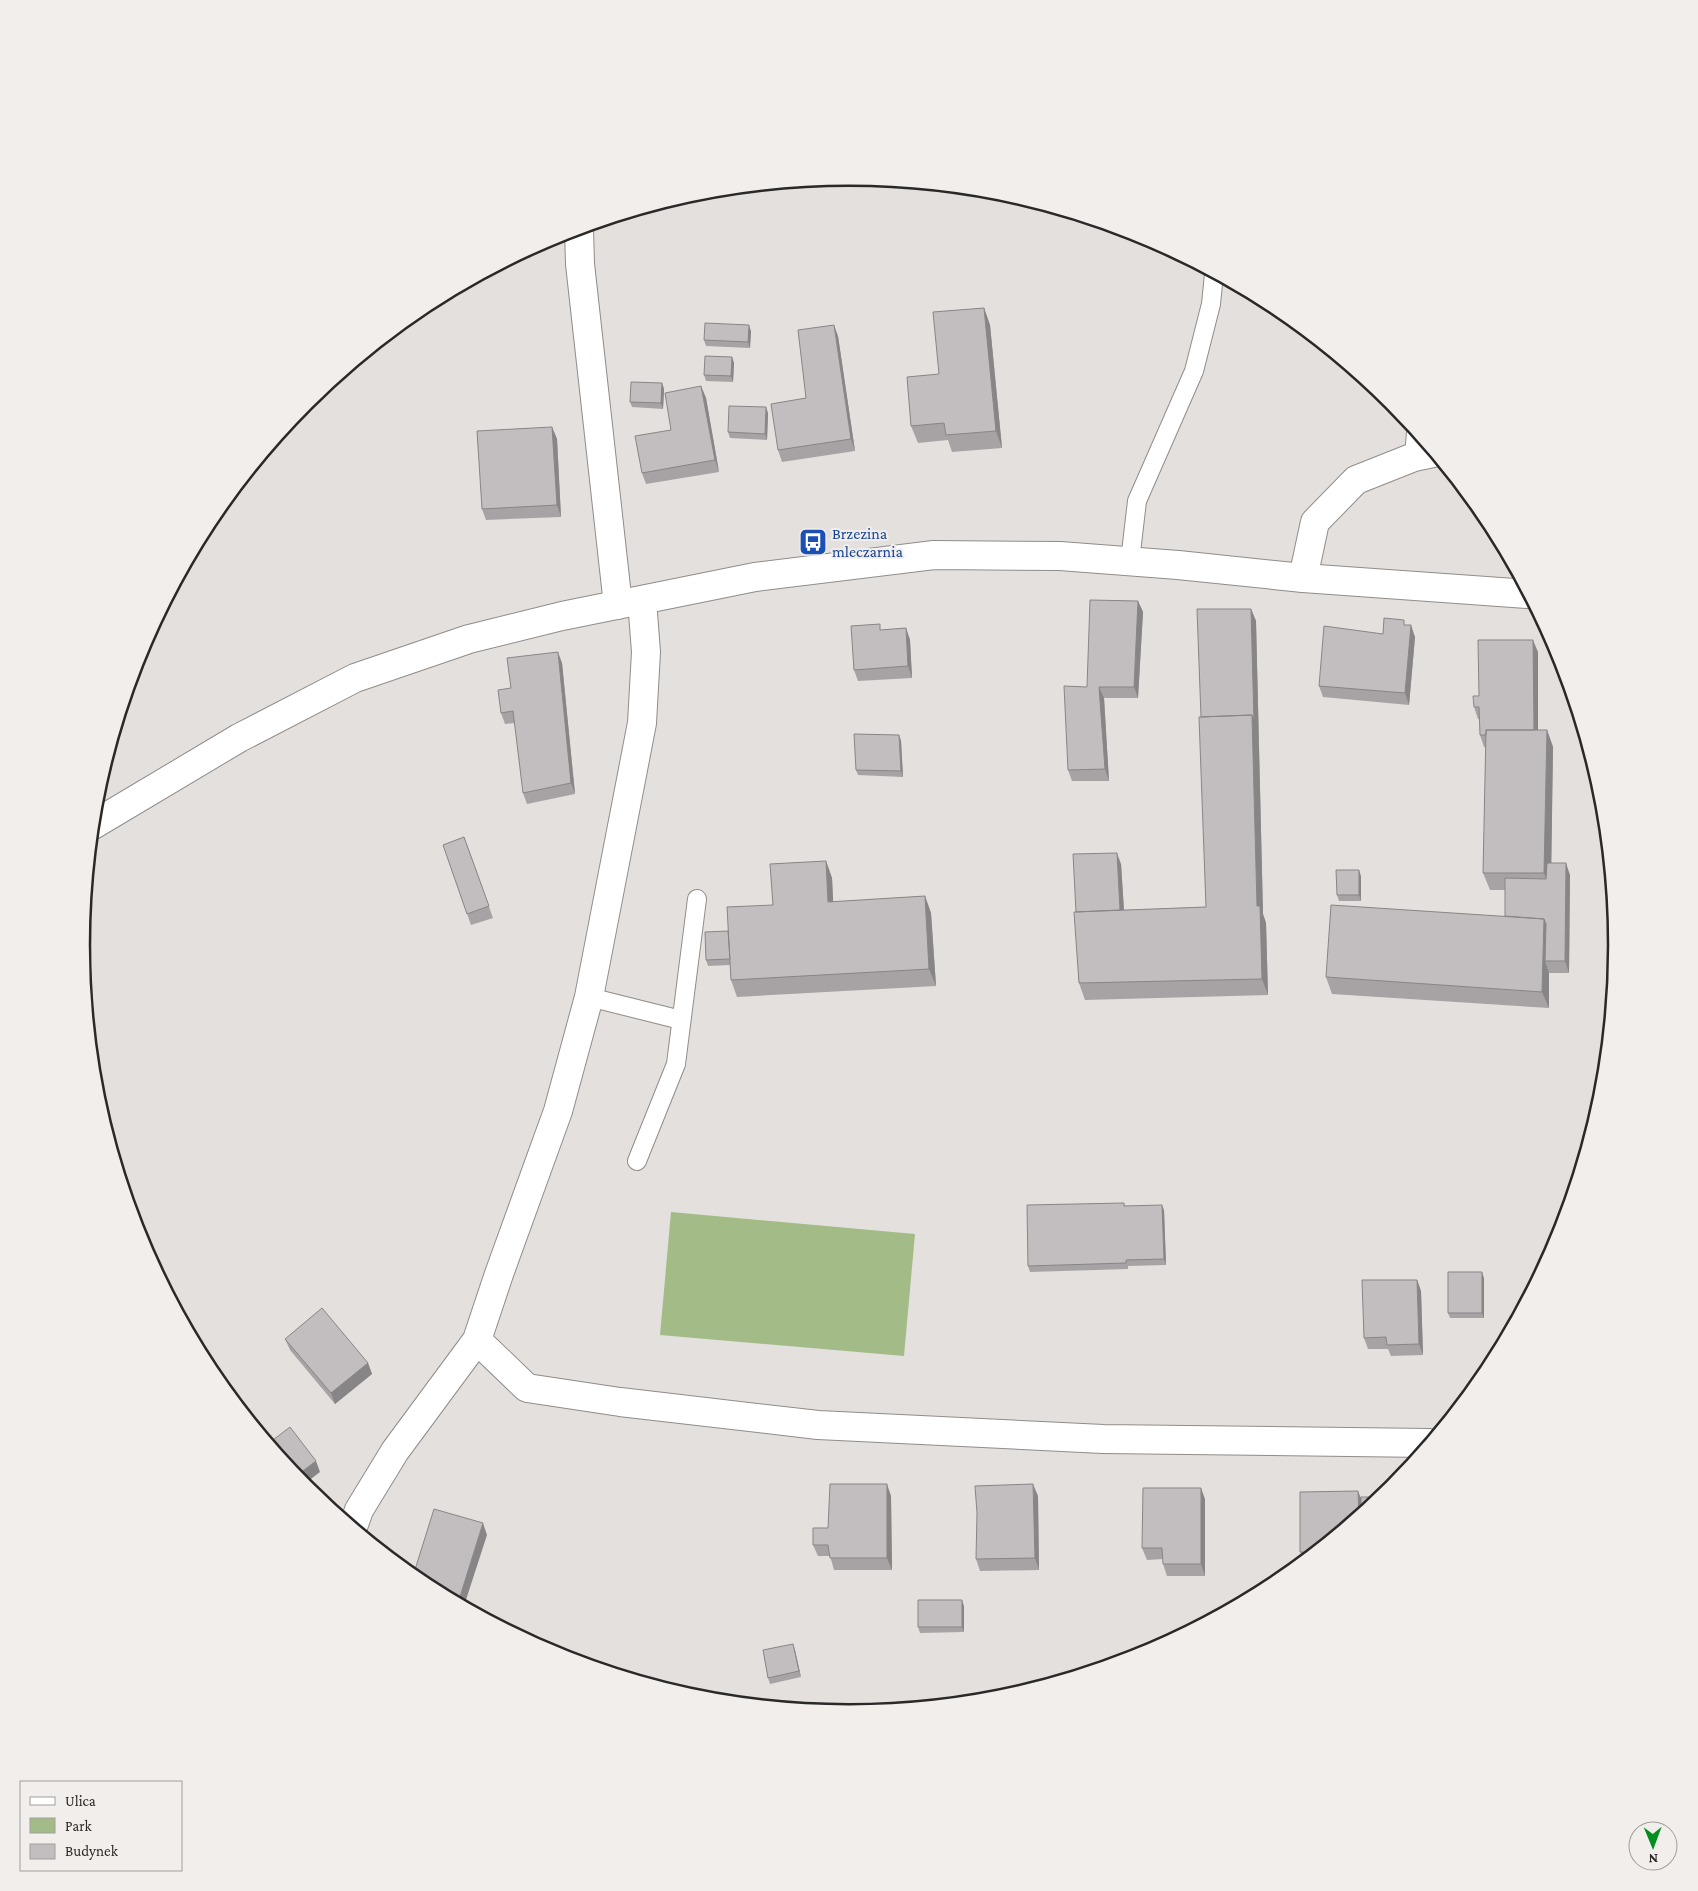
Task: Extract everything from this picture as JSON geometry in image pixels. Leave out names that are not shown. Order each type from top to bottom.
[{"type":"street","points":[[355,1521],[359,1510],[395,1451],[477,1340],[558,1111],[589,997],[642,723],[646,652],[630,602],[580,264],[579,237]]},
{"type":"street","points":[[1303,578],[1315,522],[1356,480],[1421,448]]},
{"type":"street","points":[[101,820],[239,738],[355,678],[468,639],[562,616],[755,577],[934,555],[1060,556],[1303,578],[1521,594]]},
{"type":"street","points":[[477,1340],[527,1388],[620,1402],[818,1425],[1094,1439],[1423,1443]]},
{"type":"lane","points":[[1130,562],[1136,501],[1194,371],[1211,304],[1213,280]]},
{"type":"lane","points":[[637,1161],[676,1064],[697,899]]},
{"type":"lane","points":[[589,997],[681,1020]]},
{"type":"green space","points":[[671,1212],[915,1234],[904,1356],[660,1335]]},
{"type":"building","points":[[984,308],[996,431],[946,435],[944,423],[911,426],[907,377],[939,374],[933,312]]},
{"type":"building","points":[[705,323],[749,325],[748,342],[704,340]]},
{"type":"building","points":[[834,325],[851,439],[778,450],[771,404],[806,398],[798,330]]},
{"type":"building","points":[[705,356],[732,357],[731,376],[704,375]]},
{"type":"building","points":[[631,382],[662,383],[661,403],[630,402]]},
{"type":"building","points":[[701,386],[715,460],[642,473],[635,436],[671,430],[665,393]]},
{"type":"building","points":[[729,406],[766,407],[765,434],[728,432]]},
{"type":"building","points":[[552,427],[557,505],[482,509],[477,431]]},
{"type":"building","points":[[1090,600],[1138,601],[1134,687],[1099,687],[1105,769],[1068,770],[1064,686],[1087,687]]},
{"type":"building","points":[[1197,609],[1251,609],[1254,721],[1252,715],[1201,717]]},
{"type":"building","points":[[1384,618],[1404,620],[1404,625],[1411,625],[1405,693],[1319,686],[1324,626],[1383,634]]},
{"type":"building","points":[[880,624],[880,630],[906,628],[908,666],[854,670],[851,626]]},
{"type":"building","points":[[1478,640],[1533,640],[1534,730],[1486,730],[1486,735],[1480,735],[1479,707],[1474,707],[1473,696],[1479,696]]},
{"type":"building","points":[[558,652],[571,783],[523,793],[513,711],[501,713],[498,690],[511,688],[507,658]]},
{"type":"building","points":[[1252,715],[1257,906],[1260,906],[1262,979],[1079,983],[1074,912],[1206,907],[1199,717]]},
{"type":"building","points":[[1486,730],[1547,730],[1544,873],[1483,873]]},
{"type":"building","points":[[854,734],[899,735],[901,771],[856,770]]},
{"type":"building","points":[[464,837],[489,906],[467,914],[443,845]]},
{"type":"building","points":[[1117,853],[1120,910],[1076,912],[1073,854]]},
{"type":"building","points":[[826,861],[828,902],[925,896],[929,969],[731,980],[727,907],[773,905],[770,864]]},
{"type":"building","points":[[1547,863],[1566,863],[1565,961],[1545,961],[1546,924],[1544,919],[1505,916],[1505,878],[1546,879]]},
{"type":"building","points":[[1336,870],[1359,870],[1359,895],[1337,895]]},
{"type":"building","points":[[1331,905],[1544,919],[1542,992],[1326,977]]},
{"type":"building","points":[[728,931],[730,959],[706,960],[705,932]]},
{"type":"building","points":[[1124,1203],[1124,1206],[1162,1205],[1164,1259],[1126,1260],[1126,1263],[1028,1266],[1027,1205]]},
{"type":"building","points":[[1448,1272],[1482,1272],[1482,1313],[1448,1313]]},
{"type":"building","points":[[1362,1280],[1417,1280],[1419,1344],[1387,1345],[1386,1337],[1364,1338]]},
{"type":"building","points":[[322,1308],[368,1363],[331,1393],[285,1339]]},
{"type":"building","points":[[290,1427],[316,1461],[302,1471],[273,1440]]},
{"type":"building","points":[[830,1484],[887,1484],[887,1558],[830,1558],[828,1545],[813,1545],[813,1528],[828,1528]]},
{"type":"building","points":[[1033,1484],[1035,1558],[976,1559],[977,1513],[975,1486]]},
{"type":"building","points":[[1143,1488],[1201,1488],[1201,1564],[1163,1564],[1162,1548],[1142,1548]]},
{"type":"building","points":[[1358,1491],[1359,1507],[1311,1548],[1305,1552],[1300,1552],[1300,1492]]},
{"type":"building","points":[[1361,1497],[1370,1497],[1361,1505]]},
{"type":"building","points":[[434,1509],[483,1523],[460,1597],[415,1569]]},
{"type":"building","points":[[918,1600],[962,1600],[962,1627],[918,1627]]},
{"type":"building","points":[[793,1644],[799,1671],[768,1678],[763,1650]]},
{"type":"place","name":"Brzezina mleczarnia","points":[[813,542]]}]
